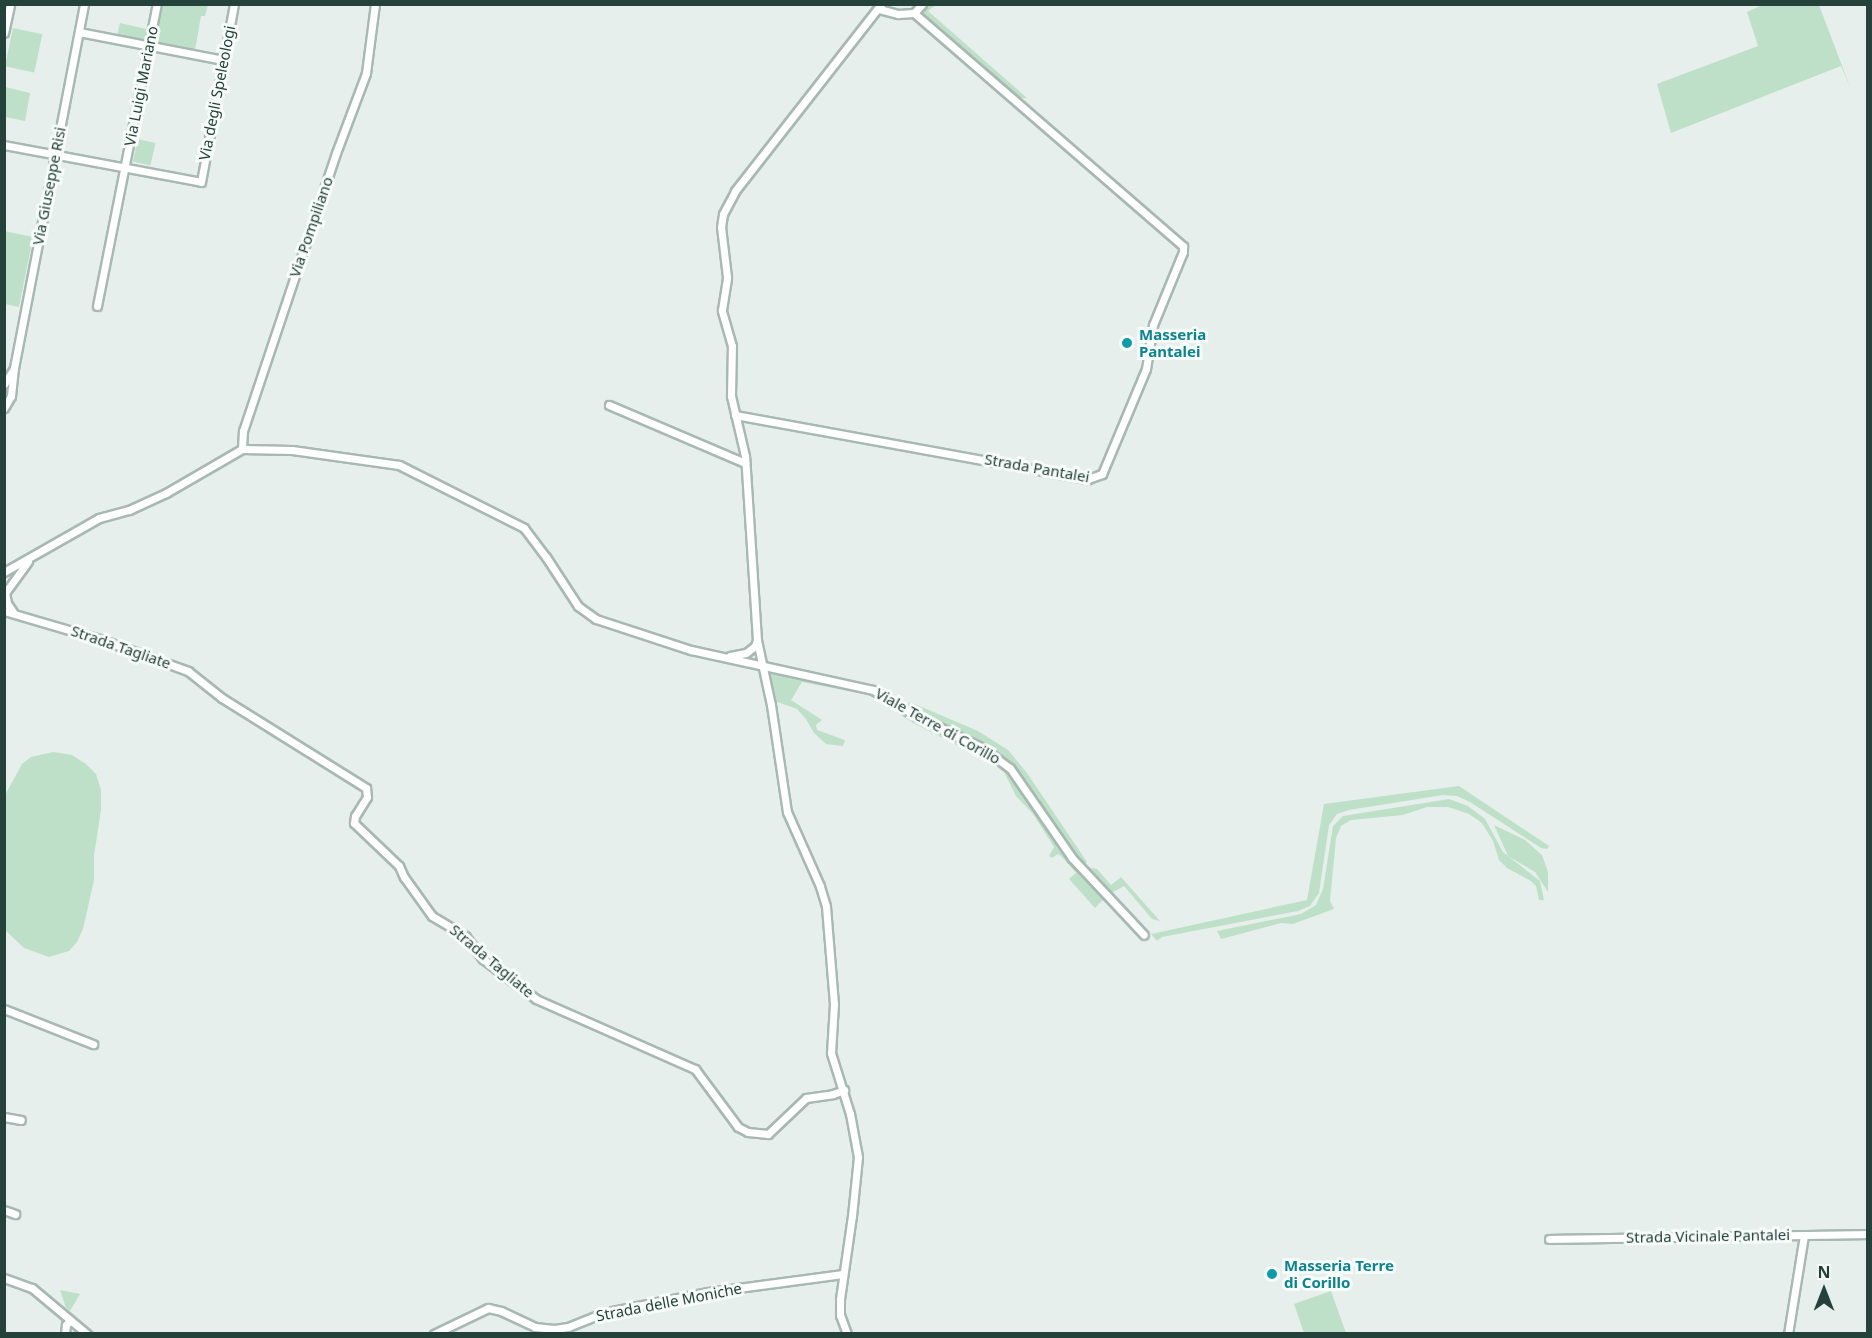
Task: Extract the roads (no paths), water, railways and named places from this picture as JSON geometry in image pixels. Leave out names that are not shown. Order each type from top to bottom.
[{"type":"street","points":[[4,33],[10,4]]},
{"type":"street","name":"Via Giuseppe Risi","points":[[5,408],[11,396],[14,368],[84,4]]},
{"type":"street","name":"Via Luigi Mariano","points":[[98,306],[157,4]]},
{"type":"street","name":"Via degli Speleologi","points":[[126,168],[201,182],[234,4]]},
{"type":"street","name":"Via Pompiliano","points":[[242,449],[247,420],[336,153],[366,73],[375,4]]},
{"type":"street","points":[[847,1334],[840,1315],[858,1157],[844,1090],[831,1053],[834,1004],[825,906],[820,886],[787,812],[771,705],[757,640],[745,463],[730,379],[732,346],[722,310],[727,277],[721,227],[723,214],[735,191],[880,7],[898,14],[914,13],[922,4]]},
{"type":"street","name":"Strada Pantalei","points":[[735,415],[1088,479],[1102,474],[1146,369],[1153,325],[1183,252],[1183,246],[914,13]]},
{"type":"street","points":[[79,32],[223,60]]},
{"type":"street","points":[[4,145],[126,168]]},
{"type":"street","name":"Via Giuseppe Risi","points":[[4,384],[14,368]]},
{"type":"street","points":[[609,405],[745,463]]},
{"type":"street","points":[[4,572],[99,519],[129,510],[166,493],[242,449]]},
{"type":"street","name":"Viale Terre di Corillo","points":[[242,449],[292,450],[399,465],[524,528],[546,556],[566,591],[585,613],[618,628],[718,656],[873,690],[1001,760],[1020,780],[1072,858],[1144,935]]},
{"type":"street","points":[[14,612],[7,603],[5,593],[30,559]]},
{"type":"street","name":"Strada Tagliate","points":[[4,610],[100,639],[188,671],[222,698],[366,788],[367,797],[355,816],[354,823],[399,866],[404,877],[432,916],[465,936],[483,959],[536,999],[695,1069],[738,1127],[748,1132],[768,1134],[806,1098],[844,1090]]},
{"type":"street","points":[[718,656],[747,653],[755,646],[757,640]]},
{"type":"street","points":[[4,1009],[93,1044]]},
{"type":"street","points":[[4,1117],[21,1120]]},
{"type":"street","points":[[4,1210],[15,1214]]},
{"type":"street","name":"Strada Vicinale Pantalei","points":[[1549,1239],[1868,1234]]},
{"type":"street","points":[[1788,1334],[1804,1235]]},
{"type":"street","name":"Strada delle Moniche","points":[[434,1334],[488,1308],[501,1311],[535,1327],[554,1329],[568,1327],[602,1313],[708,1292],[843,1274]]},
{"type":"street","points":[[4,1278],[32,1288],[87,1334]]},
{"type":"street","points":[[66,1334],[66,1325],[70,1320]]},
{"type":"place","name":"Masseria Pantalei","points":[[1127,343]]},
{"type":"place","name":"Masseria Terre di Corillo","points":[[1272,1274]]}]
